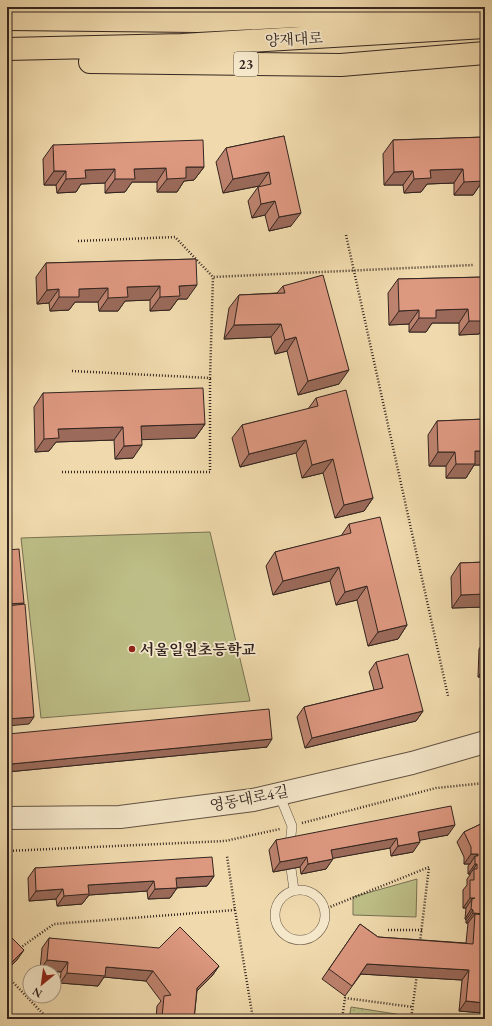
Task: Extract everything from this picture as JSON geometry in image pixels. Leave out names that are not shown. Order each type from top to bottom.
[{"type":"main road","name":"양재대로","points":[[7,19],[196,20],[479,7]]},
{"type":"main road","name":"양재대로","points":[[7,49],[182,45],[485,27]]},
{"type":"main road","name":"양재대로","points":[[7,58],[71,62],[341,65],[485,54]]},
{"type":"street","name":"영동대로4길","points":[[7,818],[120,817],[238,802],[412,763],[485,742]]},
{"type":"lane","points":[[279,794],[292,826],[289,854],[294,890]]},
{"type":"lane","points":[[294,890],[310,891],[322,902],[324,909],[325,918],[323,926],[311,937],[294,939],[287,936],[276,923],[275,911],[280,899],[294,890]]},
{"type":"path","points":[[346,235],[448,696]]},
{"type":"path","points":[[62,472],[210,472],[210,378],[213,277],[175,237],[78,241]]},
{"type":"path","points":[[213,277],[473,265]]},
{"type":"path","points":[[72,371],[210,378]]},
{"type":"path","points":[[7,851],[225,841],[292,826],[436,788],[485,783]]},
{"type":"path","points":[[227,856],[253,1019]]},
{"type":"path","points":[[324,909],[429,867],[420,945]]},
{"type":"path","points":[[19,950],[54,924],[235,910]]},
{"type":"path","points":[[388,930],[422,930]]},
{"type":"path","points":[[411,1019],[417,968]]},
{"type":"path","points":[[7,976],[48,1019]]},
{"type":"path","points":[[342,1019],[345,998],[413,1006]]},
{"type":"green space","points":[[7,151],[11,151],[9,214],[7,214]]},
{"type":"green space","points":[[7,222],[10,222],[9,280],[7,280]]},
{"type":"green space","points":[[210,532],[250,701],[41,718],[21,538]]},
{"type":"green space","points":[[417,879],[416,917],[353,915],[353,897]]},
{"type":"green space","points":[[351,1007],[402,1015],[402,1019],[349,1019]]},
{"type":"building","points":[[284,136],[301,213],[279,217],[275,201],[261,204],[258,187],[271,184],[269,172],[233,179],[226,148]]},
{"type":"building","points":[[485,137],[485,168],[483,169],[483,181],[464,182],[463,169],[430,170],[431,178],[414,179],[413,171],[394,172],[393,140]]},
{"type":"building","points":[[203,140],[204,167],[186,167],[186,178],[167,179],[166,168],[134,169],[135,179],[115,179],[115,169],[85,170],[86,178],[66,179],[66,171],[54,171],[53,145]]},
{"type":"building","points":[[196,259],[197,285],[179,286],[180,296],[160,297],[160,286],[127,287],[128,297],[108,298],[108,288],[79,289],[79,297],[59,297],[59,289],[47,290],[46,263]]},
{"type":"building","points":[[323,275],[349,370],[308,381],[296,337],[285,340],[281,324],[234,325],[239,295],[285,293],[283,286]]},
{"type":"building","points":[[485,277],[485,321],[469,321],[468,309],[436,310],[436,318],[419,318],[419,310],[399,311],[398,279]]},
{"type":"building","points":[[203,388],[205,424],[141,426],[142,445],[124,446],[123,427],[58,429],[59,438],[44,439],[43,393]]},
{"type":"building","points":[[346,390],[373,498],[344,505],[333,459],[312,465],[306,440],[249,454],[242,425],[318,406],[316,398]]},
{"type":"building","points":[[485,419],[485,451],[475,451],[475,464],[456,464],[455,452],[438,452],[437,421]]},
{"type":"building","points":[[380,517],[407,625],[378,632],[367,586],[345,592],[339,567],[283,581],[275,552],[351,533],[349,524]]},
{"type":"building","points":[[19,549],[24,603],[7,604],[7,550]]},
{"type":"building","points":[[485,562],[485,594],[461,595],[460,563]]},
{"type":"building","points":[[25,604],[34,717],[7,719],[7,606]]},
{"type":"building","points":[[408,654],[423,711],[312,738],[304,707],[383,688],[376,662]]},
{"type":"building","points":[[269,709],[272,739],[11,764],[8,734]]},
{"type":"building","points":[[451,806],[455,825],[418,832],[420,842],[398,846],[397,838],[331,850],[333,859],[308,864],[307,857],[280,862],[276,840]]},
{"type":"building","points":[[485,822],[485,914],[473,913],[473,910],[471,909],[472,899],[475,898],[470,898],[470,880],[474,880],[474,869],[477,869],[477,864],[475,864],[475,856],[478,856],[478,854],[471,854],[471,847],[464,832]]},
{"type":"building","points":[[212,857],[214,876],[176,878],[177,888],[155,889],[154,881],[88,885],[89,894],[64,896],[63,889],[36,891],[35,868]]},
{"type":"building","points":[[475,914],[485,915],[485,1003],[466,1001],[469,970],[367,964],[352,986],[329,969],[360,924],[378,937],[473,944]]},
{"type":"building","points":[[180,927],[219,966],[197,988],[194,1019],[162,1017],[164,996],[171,995],[153,971],[106,967],[105,976],[67,973],[68,962],[47,960],[49,938],[159,948]]},
{"type":"building","points":[[7,933],[24,950],[7,967]]},
{"type":"place","name":"서울일원초등학교","points":[[132,649]]}]
